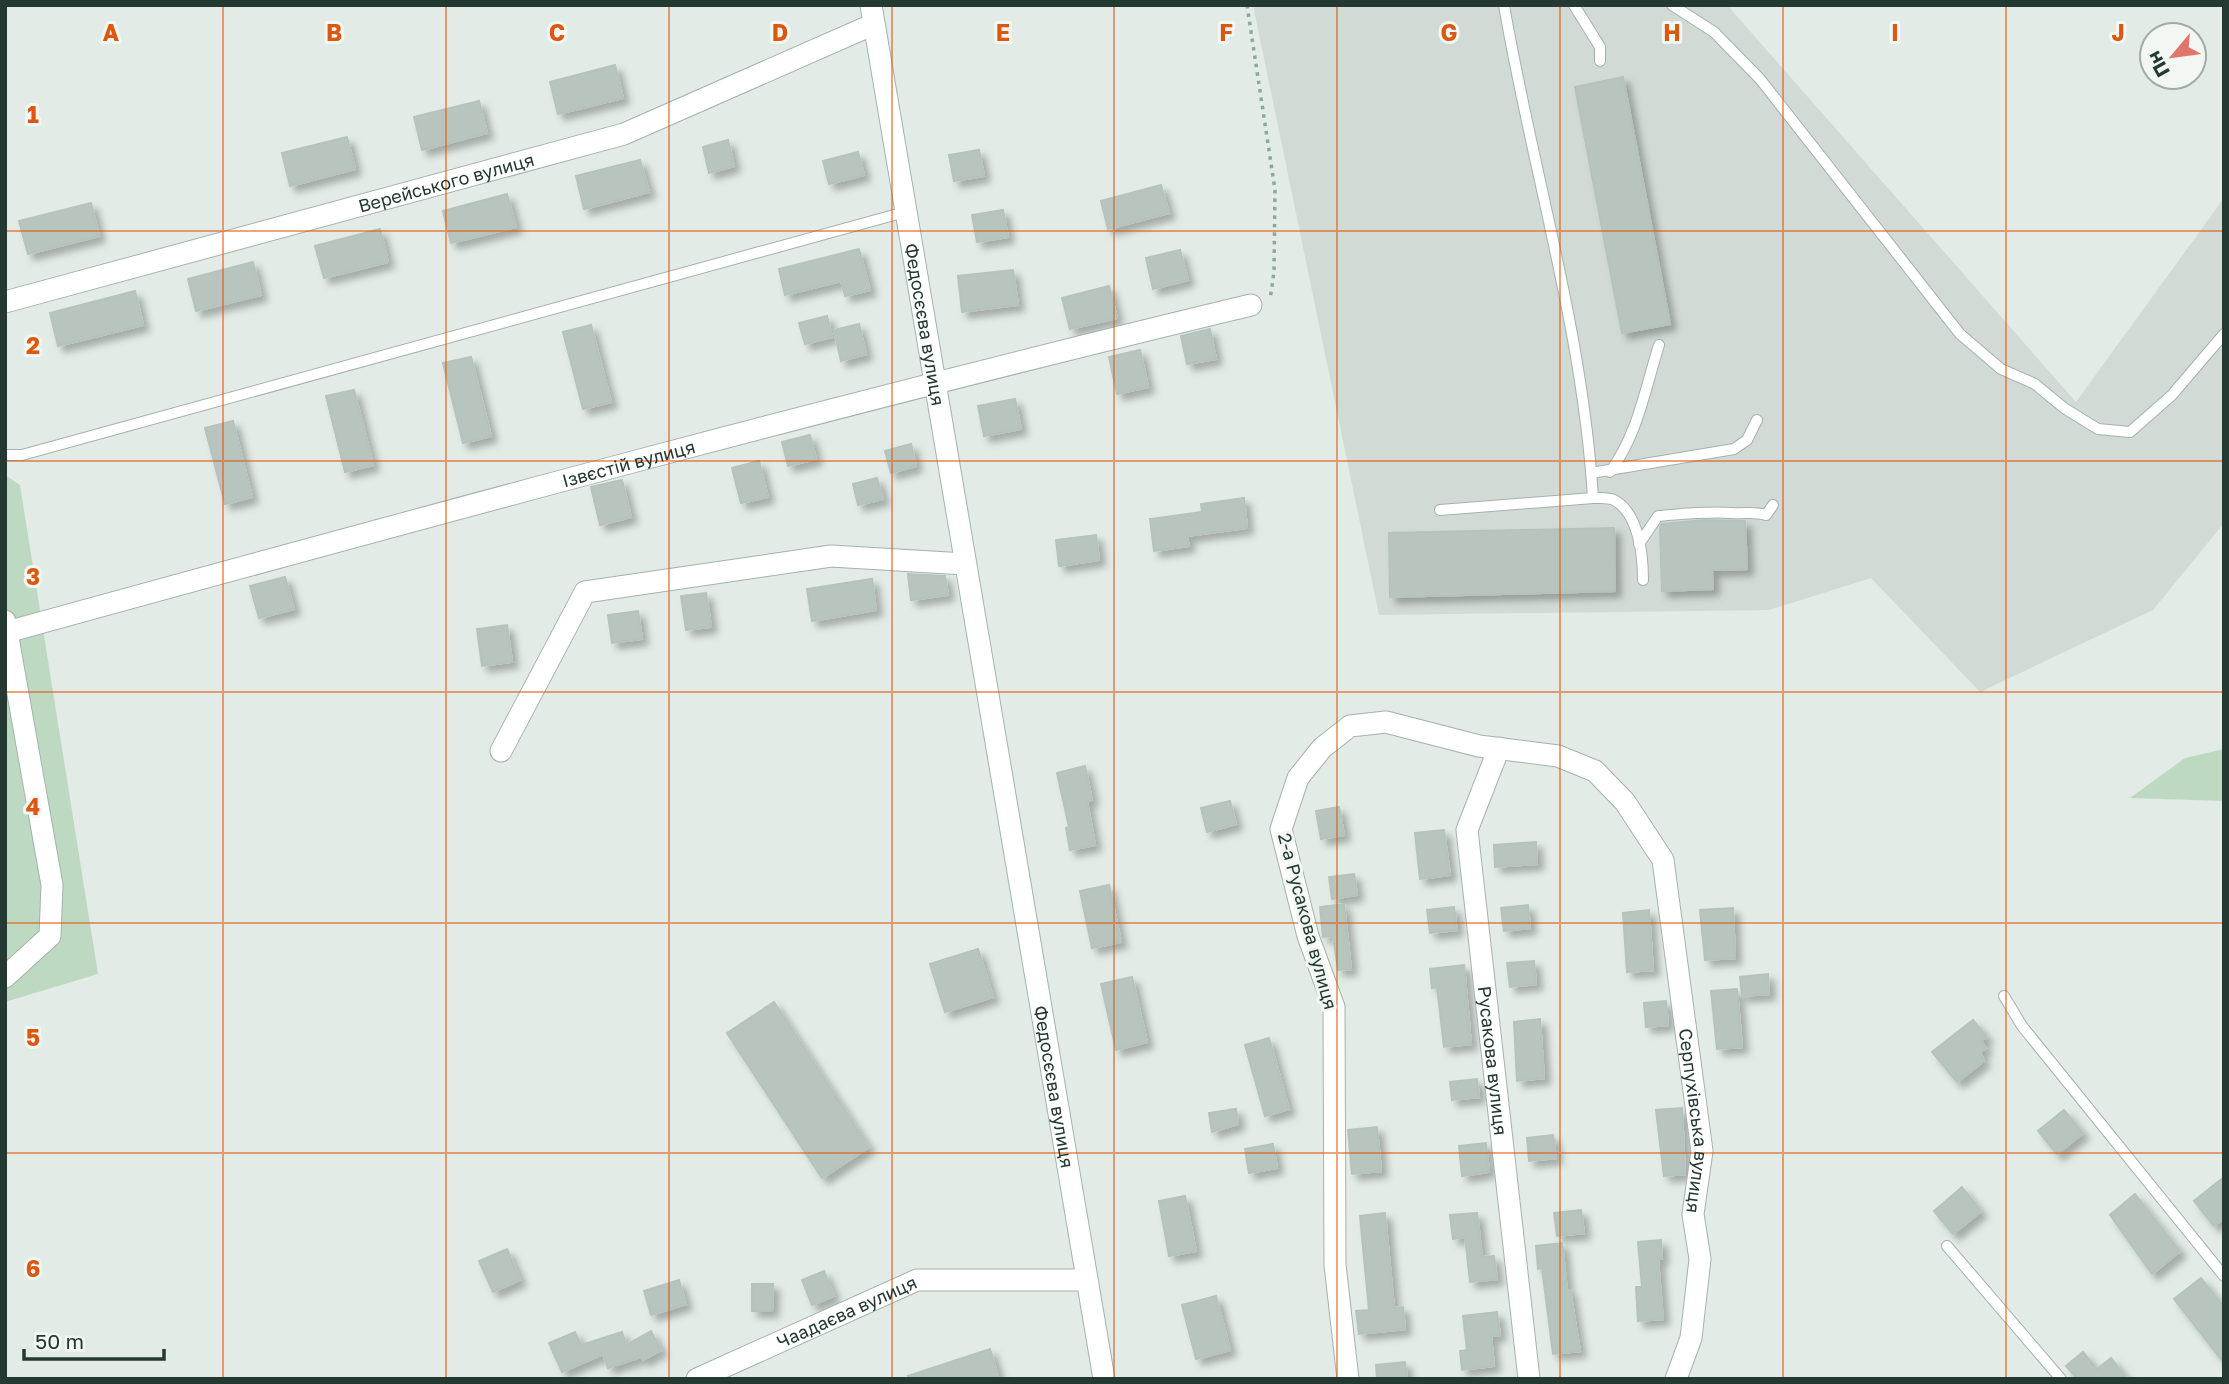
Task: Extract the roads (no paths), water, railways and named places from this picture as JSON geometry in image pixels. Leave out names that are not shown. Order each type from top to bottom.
[{"type":"street","name":"Федосєєва вулиця","points":[[872,15],[1104,1379]]},
{"type":"street","name":"Верейського вулиця","points":[[5,302],[624,134],[872,15]]},
{"type":"street","name":"Ізвєстій вулиця","points":[[6,627],[539,485],[746,434],[934,382],[1251,305]]},
{"type":"street","points":[[501,751],[585,592],[831,556],[965,564]]},
{"type":"street","points":[[5,977],[50,936],[52,885],[6,627]]},
{"type":"street","name":"2-а Русакова вулиця","points":[[1348,1379],[1335,1265],[1334,1007],[1308,936],[1281,829],[1298,778],[1322,748],[1350,726],[1386,722],[1499,748],[1558,756],[1595,771],[1625,802],[1662,860]]},
{"type":"street","name":"Русакова вулиця","points":[[1499,748],[1467,830],[1529,1379]]},
{"type":"street","name":"Серпухівська вулиця","points":[[1662,860],[1702,1151],[1693,1214],[1700,1259],[1691,1338],[1676,1379]]},
{"type":"street","name":"Чаадаєва вулиця","points":[[697,1379],[917,1280],[1087,1280]]},
{"type":"lane","points":[[1504,5],[1522,107],[1547,205],[1590,447],[1593,498]]},
{"type":"lane","points":[[1574,5],[1600,47],[1600,61]]},
{"type":"lane","points":[[1672,5],[1714,32],[1760,79],[1960,334],[2001,369],[2035,384],[2064,408],[2098,429],[2130,432],[2172,395],[2224,334]]},
{"type":"lane","points":[[5,455],[22,455],[905,212]]},
{"type":"lane","points":[[1610,472],[1625,451],[1643,403],[1659,345]]},
{"type":"lane","points":[[1591,474],[1734,449],[1747,440],[1757,420]]},
{"type":"lane","points":[[1440,510],[1593,498],[1612,499],[1623,507],[1639,544],[1643,556],[1643,580]]},
{"type":"lane","points":[[1639,544],[1658,516],[1712,510],[1766,515],[1773,505]]},
{"type":"lane","points":[[2004,996],[2022,1026],[2224,1276]]},
{"type":"lane","points":[[1947,1246],[2060,1379]]}]
